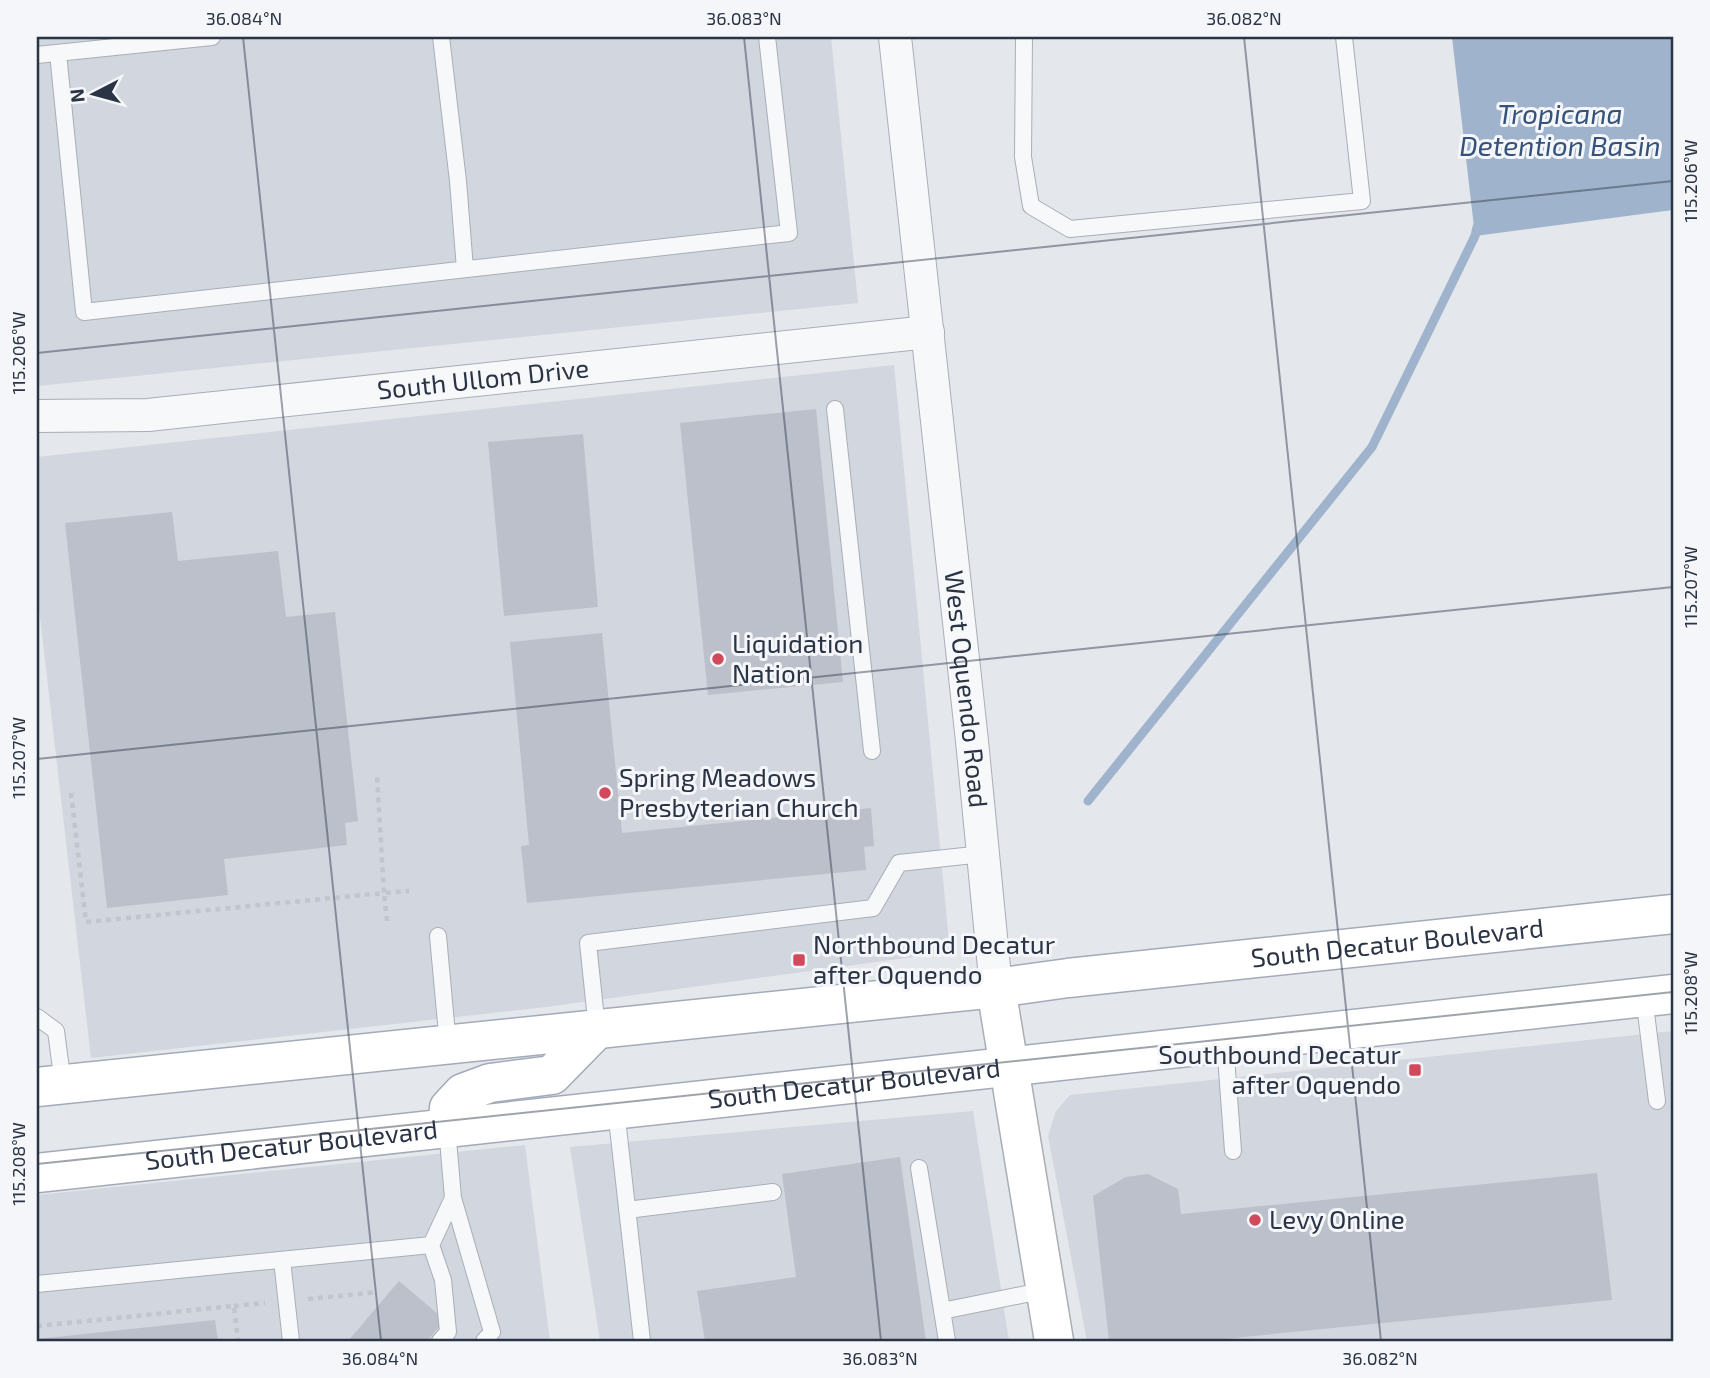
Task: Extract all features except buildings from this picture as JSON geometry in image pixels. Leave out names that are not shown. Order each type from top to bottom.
[{"type":"main road","name":"South Decatur Boulevard","points":[[50,1085],[996,988],[1673,914]]},
{"type":"main road","name":"West Oquendo Road","points":[[996,988],[1054,1341]]},
{"type":"main road","name":"South Decatur Boulevard","points":[[37,1173],[1659,996]]},
{"type":"main road","points":[[447,1128],[449,1108],[463,1093],[491,1083],[552,1076],[597,1029]]},
{"type":"street","name":"West Oquendo Road","points":[[895,37],[996,988]]},
{"type":"street","name":"South Ullom Drive","points":[[37,416],[148,415],[928,332]]},
{"type":"lane","points":[[37,55],[212,37]]},
{"type":"lane","points":[[442,37],[465,269]]},
{"type":"lane","points":[[58,52],[84,312],[789,233],[767,37]]},
{"type":"lane","points":[[1024,37],[1023,157],[1031,206],[1070,229],[1362,201],[1344,37]]},
{"type":"lane","points":[[835,409],[872,751]]},
{"type":"lane","points":[[597,1029],[588,943],[873,908],[899,863],[983,853]]},
{"type":"lane","points":[[438,936],[448,1045]]},
{"type":"lane","points":[[1657,1101],[1659,996]]},
{"type":"lane","points":[[37,1017],[57,1031],[50,1085]]},
{"type":"lane","points":[[1225,1043],[1233,1151]]},
{"type":"lane","points":[[616,1110],[642,1341]]},
{"type":"lane","points":[[447,1128],[453,1198],[492,1332],[484,1341]]},
{"type":"lane","points":[[919,1168],[947,1341]]},
{"type":"lane","points":[[627,1210],[773,1192]]},
{"type":"lane","points":[[440,1341],[448,1332],[443,1280],[431,1245],[453,1198]]},
{"type":"lane","points":[[37,1284],[431,1245]]},
{"type":"lane","points":[[282,1260],[291,1341]]},
{"type":"lane","points":[[942,1311],[1046,1290]]},
{"type":"path","points":[[377,776],[387,921]]},
{"type":"path","points":[[71,793],[86,922],[409,891]]},
{"type":"path","points":[[305,1299],[377,1292]]},
{"type":"path","points":[[37,1326],[276,1302]]},
{"type":"path","points":[[234,1306],[238,1341]]},
{"type":"shaded area","points":[[37,37],[831,37],[858,303],[37,386]]},
{"type":"shaded area","points":[[894,365],[950,952],[546,1007],[91,1058],[37,591],[37,457]]},
{"type":"shaded area","points":[[1673,1031],[1673,1341],[1087,1341],[1048,1136],[1056,1111],[1070,1095]]},
{"type":"shaded area","points":[[973,1111],[1009,1341],[600,1341],[570,1147]]},
{"type":"shaded area","points":[[525,1145],[550,1341],[37,1341],[37,1195]]},
{"type":"water","name":"Tropicana Detention Basin","points":[[1452,37],[1673,37],[1673,210],[1475,236]]},
{"type":"waterway","points":[[1088,801],[1372,447],[1477,227]]},
{"type":"place","name":"Liquidation Nation","points":[[718,659]]},
{"type":"place","name":"Spring Meadows Presbyterian Church","points":[[605,793]]},
{"type":"place","name":"Northbound Decatur after Oquendo","points":[[799,960]]},
{"type":"place","name":"Southbound Decatur after Oquendo","points":[[1415,1070]]},
{"type":"place","name":"Levy Online","points":[[1255,1220]]}]
